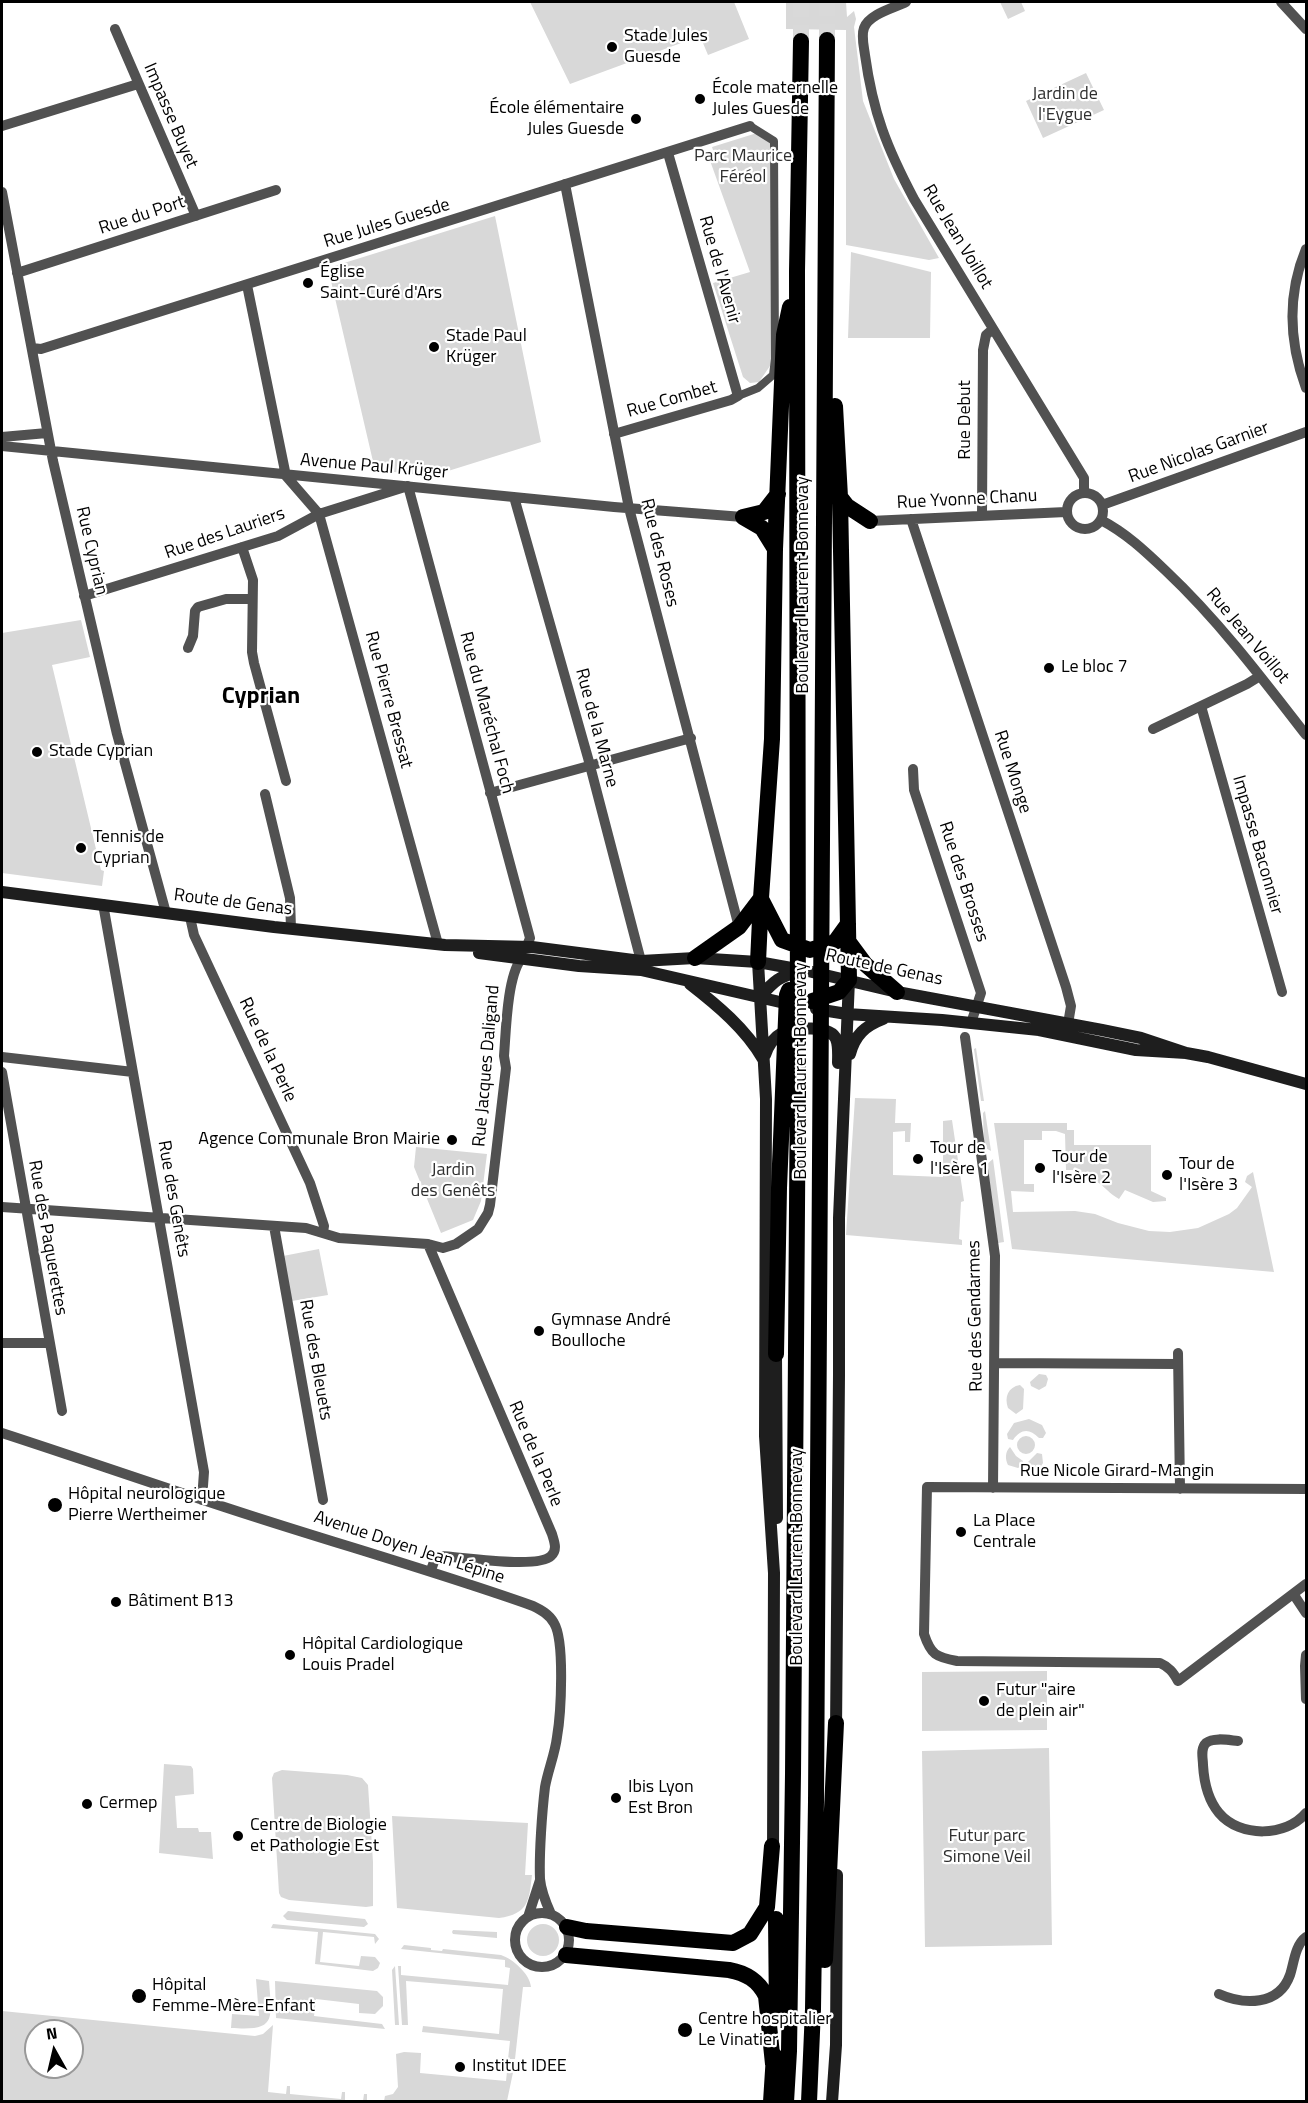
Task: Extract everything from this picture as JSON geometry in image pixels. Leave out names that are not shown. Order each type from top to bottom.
[{"type":"highway","name":"Boulevard Laurent Bonnevay","points":[[786,2102],[793,1774],[792,1065],[787,995],[803,968],[797,907],[797,271],[801,40]]},
{"type":"highway","name":"Boulevard Laurent Bonnevay","points":[[809,2102],[813,2009],[816,1789],[827,40]]},
{"type":"highway","points":[[758,962],[772,739],[784,335],[797,271]]},
{"type":"highway","points":[[793,1005],[839,992],[849,980],[840,497],[833,353],[825,322]]},
{"type":"highway","points":[[743,517],[764,512],[778,494]]},
{"type":"highway","points":[[840,497],[847,506],[870,521],[848,533],[840,541]]},
{"type":"highway","points":[[743,517],[762,528],[776,549]]},
{"type":"highway","points":[[761,898],[782,940],[810,950],[835,942],[848,933]]},
{"type":"highway","points":[[695,958],[739,927],[761,898]]},
{"type":"highway","points":[[848,933],[865,964],[897,992]]},
{"type":"highway","points":[[777,1354],[780,1188],[792,1065]]},
{"type":"highway","points":[[819,2102],[836,1723]]},
{"type":"highway","points":[[567,1927],[586,1931],[733,1943],[750,1934],[767,1907],[772,1846]]},
{"type":"highway","points":[[771,2102],[777,2011],[776,1920]]},
{"type":"highway","points":[[566,1955],[729,1970],[748,1975],[763,1989],[768,2003],[773,2064]]},
{"type":"main road","name":"Route de Genas","points":[[2,892],[291,929],[461,946],[480,953],[596,954],[641,965],[686,980],[793,1005],[847,1014],[1067,1029],[1141,1038],[1186,1053],[1306,1084]]},
{"type":"main road","name":"Route de Genas","points":[[523,953],[579,966],[641,965],[695,958],[758,962],[803,968],[897,992],[978,1006],[1067,1029]]},
{"type":"main road","points":[[758,962],[766,1134],[765,1436],[774,1574]]},
{"type":"main road","points":[[760,997],[771,984],[786,974],[803,968]]},
{"type":"main road","points":[[686,980],[730,1018],[757,1048],[764,1060]]},
{"type":"main road","points":[[832,2102],[836,2045],[841,1142],[849,980]]},
{"type":"main road","points":[[845,1076],[853,1042],[868,1025],[887,1017]]},
{"type":"main road","points":[[764,1060],[768,1045],[782,1034],[795,1029],[811,1028],[833,1034],[837,1040],[837,1103],[841,1142]]},
{"type":"main road","points":[[776,1920],[772,1846],[777,1354]]},
{"type":"street","name":"Rue Jean Voillot","points":[[906,2],[869,19],[863,29],[868,79],[876,114],[892,158],[914,199],[1084,478],[1084,492]]},
{"type":"street","points":[[1281,2],[1306,28]]},
{"type":"street","name":"Impasse Buyet","points":[[115,29],[196,216]]},
{"type":"street","points":[[2,126],[138,84]]},
{"type":"street","points":[[738,396],[758,388],[773,375],[775,358],[774,141],[750,126]]},
{"type":"street","name":"Rue Jules Guesde","points":[[32,348],[41,349],[750,126]]},
{"type":"street","name":"Rue de l'Avenir","points":[[668,153],[738,396]]},
{"type":"street","name":"Rue des Roses","points":[[565,184],[629,508],[739,927]]},
{"type":"street","name":"Rue du Port","points":[[17,273],[276,190]]},
{"type":"street","name":"Rue Cyprian","points":[[2,192],[47,433],[117,734],[165,913]]},
{"type":"street","points":[[1306,249],[1295,284],[1292,303],[1297,360],[1306,388]]},
{"type":"street","points":[[247,285],[286,476]]},
{"type":"street","name":"Rue Debut","points":[[982,516],[983,350],[986,335],[993,329]]},
{"type":"street","name":"Rue Combet","points":[[614,434],[738,396]]},
{"type":"street","name":"Rue Nicolas Garnier","points":[[1102,505],[1306,432]]},
{"type":"street","points":[[2,437],[47,433]]},
{"type":"street","name":"Avenue Paul Krüger","points":[[2,446],[286,476],[743,517]]},
{"type":"street","name":"Rue Pierre Bressat","points":[[286,476],[319,514],[438,944]]},
{"type":"street","name":"Rue des Lauriers","points":[[84,596],[278,536],[319,514],[408,486]]},
{"type":"street","name":"Rue du Maréchal Foch","points":[[408,486],[530,938],[523,953]]},
{"type":"street","points":[[1084,492],[1095,496],[1102,505],[1101,520],[1091,528],[1079,528],[1070,522],[1066,512],[1073,496],[1084,492]]},
{"type":"street","name":"Rue de la Marne","points":[[514,497],[590,766],[641,965]]},
{"type":"street","name":"Rue Yvonne Chanu","points":[[870,521],[1066,512]]},
{"type":"street","name":"Rue Monge","points":[[911,519],[1066,987],[1071,1006],[1067,1029]]},
{"type":"street","name":"Rue Jean Voillot","points":[[1101,520],[1128,536],[1178,582],[1233,641],[1306,735]]},
{"type":"street","points":[[242,547],[253,580],[252,651],[254,663],[286,781]]},
{"type":"street","points":[[188,648],[193,636],[195,611],[198,607],[226,599],[252,599]]},
{"type":"street","points":[[1153,729],[1260,676]]},
{"type":"street","name":"Impasse Baconnier","points":[[1201,706],[1282,993]]},
{"type":"street","points":[[490,793],[691,738]]},
{"type":"street","name":"Rue des Brosses","points":[[913,769],[914,790],[981,993],[978,1006]]},
{"type":"street","points":[[265,794],[290,898],[291,929]]},
{"type":"street","name":"Rue des Genêts","points":[[103,904],[154,1186],[157,1218],[204,1472],[202,1500]]},
{"type":"street","name":"Rue de la Perle","points":[[190,917],[194,934],[310,1183],[324,1226],[323,1232]]},
{"type":"street","name":"Rue Jacques Daligand","points":[[2,1207],[306,1228],[339,1238],[428,1244],[443,1248],[456,1244],[478,1229],[488,1213],[506,1068],[504,1056],[512,979],[515,966],[523,953]]},
{"type":"street","points":[[579,966],[582,961],[596,954]]},
{"type":"street","points":[[971,1023],[978,1006]]},
{"type":"street","name":"Rue des Gendarmes","points":[[965,1037],[994,1256],[993,1488]]},
{"type":"street","points":[[2,1057],[133,1072]]},
{"type":"street","name":"Rue des Paquerettes","points":[[2,1072],[62,1411]]},
{"type":"street","name":"Rue des Bleuets","points":[[274,1226],[323,1500]]},
{"type":"street","name":"Rue de la Perle","points":[[428,1244],[552,1534],[555,1547],[550,1558],[536,1561],[504,1562],[441,1556],[435,1559],[431,1570]]},
{"type":"street","points":[[2,1343],[50,1343]]},
{"type":"street","points":[[994,1363],[1178,1359],[1180,1489]]},
{"type":"street","name":"Avenue Doyen Jean Lépine","points":[[2,1433],[202,1500],[431,1570],[532,1606],[549,1617],[558,1632],[561,1662],[557,1737],[544,1797],[540,1879],[528,1917]]},
{"type":"street","name":"Rue Nicole Girard-Mangin","points":[[1293,1595],[1178,1681],[1167,1666],[1160,1664],[957,1662],[939,1658],[929,1649],[924,1634],[927,1487],[1306,1489]]},
{"type":"street","points":[[1306,1584],[1293,1595],[1306,1613]]},
{"type":"street","points":[[1306,1655],[1306,1699]]},
{"type":"street","points":[[1238,1741],[1212,1740],[1204,1745],[1202,1751],[1204,1777],[1209,1796],[1220,1814],[1240,1828],[1261,1832],[1284,1829],[1306,1813]]},
{"type":"street","name":"Avenue Doyen Jean Lépine","points":[[540,1879],[551,1914]]},
{"type":"street","points":[[542,1913],[551,1914],[567,1927],[570,1940],[566,1955],[554,1964],[540,1968],[527,1963],[520,1956],[515,1935],[520,1925],[528,1917],[542,1913]]},
{"type":"street","points":[[1219,1994],[1232,2000],[1256,2002],[1272,1998],[1281,1990],[1289,1977],[1295,1956],[1306,1937]]},
{"type":"green space","name":"Stade Jules Guesde","points":[[530,2],[734,2],[749,39],[708,55],[700,36],[570,84]]},
{"type":"green space","points":[[786,2],[846,2],[847,17],[854,11],[863,101],[894,179],[939,258],[929,260],[846,245],[846,30],[786,29]]},
{"type":"green space","points":[[1000,2],[1021,2],[1025,11],[1008,19]]},
{"type":"green space","name":"Jardin de l'Eygue","points":[[1086,73],[1104,110],[1043,138],[1026,101]]},
{"type":"green space","name":"Parc Maurice Féréol","points":[[757,133],[771,142],[772,363],[759,382],[750,383],[743,377],[713,283],[750,272],[708,155],[714,153],[712,147]]},
{"type":"green space","name":"Stade Paul Krüger","points":[[495,216],[541,442],[432,476],[375,470],[328,268]]},
{"type":"green space","points":[[851,252],[931,272],[930,338],[848,338]]},
{"type":"green space","name":"Stade Cyprian","points":[[81,620],[90,657],[52,665],[101,870],[104,871],[102,886],[2,873],[2,633]]},
{"type":"green space","points":[[976,1048],[984,1101],[981,1101],[974,1049]]},
{"type":"green space","points":[[855,1098],[896,1099],[895,1123],[911,1123],[910,1142],[905,1142],[905,1131],[893,1132],[893,1175],[943,1177],[943,1121],[952,1120],[964,1201],[961,1202],[959,1239],[962,1240],[962,1245],[846,1235]]},
{"type":"green space","points":[[985,1111],[991,1151],[984,1147],[983,1113]]},
{"type":"green space","points":[[994,1123],[1067,1123],[1067,1130],[1074,1130],[1074,1145],[1151,1145],[1151,1191],[1166,1198],[1166,1201],[1153,1202],[1125,1190],[1119,1199],[1093,1180],[1077,1179],[1073,1170],[1066,1170],[1065,1134],[1056,1131],[1042,1131],[1042,1140],[1024,1140],[1024,1184],[1034,1184],[1034,1192],[1011,1191],[1013,1212],[1075,1211],[1095,1214],[1149,1231],[1170,1232],[1198,1228],[1237,1208],[1252,1187],[1245,1182],[1247,1176],[1253,1172],[1274,1272],[1012,1249]]},
{"type":"green space","name":"Jardin des Genêts","points":[[416,1147],[487,1154],[481,1201],[473,1220],[441,1233],[414,1167]]},
{"type":"green space","points":[[993,1159],[1004,1242],[998,1243],[987,1164]]},
{"type":"green space","points":[[319,1249],[328,1295],[292,1301],[283,1256]]},
{"type":"green space","points":[[1039,1374],[1046,1375],[1048,1379],[1046,1386],[1039,1390],[1031,1386],[1030,1382]]},
{"type":"green space","points":[[1020,1385],[1024,1389],[1023,1409],[1016,1414],[1008,1408],[1007,1396],[1012,1388]]},
{"type":"green space","points":[[1029,1419],[1042,1425],[1046,1433],[1043,1438],[1025,1431],[1013,1440],[1008,1439],[1007,1434],[1014,1423]]},
{"type":"green space","points":[[1026,1436],[1032,1439],[1035,1445],[1032,1451],[1026,1454],[1020,1451],[1017,1445],[1020,1439]]},
{"type":"green space","points":[[1010,1447],[1023,1461],[1023,1465],[1018,1468],[1007,1463],[1006,1453]]},
{"type":"green space","points":[[1037,1453],[1042,1454],[1043,1463],[1040,1468],[1029,1466],[1028,1462]]},
{"type":"green space","name":"Futur \"aire de plein air\"","points":[[1047,1671],[1047,1730],[922,1731],[922,1672]]},
{"type":"green space","name":"Futur parc Simone Veil","points":[[1049,1748],[1052,1945],[925,1947],[922,1751]]},
{"type":"green space","points":[[164,1764],[191,1766],[193,1769],[194,1794],[175,1796],[177,1828],[198,1828],[199,1832],[211,1832],[213,1859],[159,1853]]},
{"type":"green space","points":[[282,1770],[347,1775],[362,1778],[368,1785],[373,1862],[373,1906],[289,1900],[281,1897],[272,1778],[274,1773]]},
{"type":"green space","points":[[392,1816],[528,1823],[525,1875],[532,1875],[526,1904],[516,1913],[499,1918],[397,1908]]},
{"type":"green space","points":[[288,1911],[365,1919],[368,1924],[364,1927],[287,1920],[283,1916]]},
{"type":"green space","points":[[273,1924],[375,1934],[379,1939],[375,1944],[374,1937],[323,1932],[320,1962],[359,1966],[361,1956],[375,1957],[380,1963],[373,1971],[315,1964],[318,1932],[271,1928]]},
{"type":"green space","points":[[543,1924],[554,1929],[559,1940],[554,1951],[543,1956],[532,1951],[527,1940],[532,1929]]},
{"type":"green space","points":[[453,1930],[497,1932],[497,1938],[453,1934]]},
{"type":"green space","points":[[404,1945],[431,1948],[431,1950],[442,1951],[443,1949],[501,1955],[520,1968],[528,1977],[531,1987],[523,1987],[515,2059],[508,2059],[510,2041],[422,2032],[423,2026],[499,2034],[503,1989],[406,1981],[408,2025],[402,2025],[398,1966],[401,1966],[401,1975],[508,1985],[510,1968],[505,1967],[505,1960],[401,1949]]},
{"type":"green space","points":[[395,1966],[399,2025],[395,2025],[392,1970]]},
{"type":"green space","points":[[256,1979],[269,1981],[271,2006],[268,2021],[256,2028],[231,2028],[232,2014],[259,2016]]},
{"type":"green space","points":[[275,1981],[377,1991],[383,1997],[383,2006],[375,2014],[359,2013],[359,2004],[316,1999],[314,2016],[382,2024],[385,2029],[276,2018]]},
{"type":"green space","points":[[2,2011],[83,2019],[24,2019],[24,2079],[84,2079],[84,2019],[255,2036],[263,2034],[273,2025],[268,2092],[286,2094],[287,2086],[290,2086],[290,2094],[341,2099],[342,2092],[345,2092],[345,2100],[363,2101],[2,2101]]},
{"type":"green space","points":[[421,2053],[420,2073],[506,2081],[508,2062],[515,2063],[507,2101],[384,2101],[385,2096],[393,2094],[398,2087],[396,2054]]},
{"type":"green space","points":[[364,2094],[367,2094],[367,2101],[363,2101]]},
{"type":"tunnel","points":[[801,2],[801,41]]},
{"type":"tunnel","points":[[827,2],[827,40]]},
{"type":"place","name":"Stade Jules Guesde","points":[[612,47]]},
{"type":"place","name":"École maternelle Jules Guesde","points":[[700,99]]},
{"type":"place","name":"École élémentaire Jules Guesde","points":[[636,119]]},
{"type":"place","name":"Église Saint-Curé d'Ars","points":[[308,283]]},
{"type":"place","name":"Stade Paul Krüger","points":[[434,347]]},
{"type":"place","name":"Le bloc 7","points":[[1049,668]]},
{"type":"place","name":"Stade Cyprian","points":[[37,752]]},
{"type":"place","name":"Tennis de Cyprian","points":[[81,848]]},
{"type":"place","name":"Agence Communale Bron Mairie","points":[[452,1140]]},
{"type":"place","name":"Tour de l'Isère 1","points":[[918,1159]]},
{"type":"place","name":"Tour de l'Isère 2","points":[[1040,1168]]},
{"type":"place","name":"Tour de l'Isère 3","points":[[1167,1175]]},
{"type":"place","name":"Gymnase André Boulloche","points":[[539,1331]]},
{"type":"place","name":"Hôpital neurologique Pierre Wertheimer","points":[[55,1505]]},
{"type":"place","name":"La Place Centrale","points":[[961,1532]]},
{"type":"place","name":"Bâtiment B13","points":[[116,1602]]},
{"type":"place","name":"Hôpital Cardiologique Louis Pradel","points":[[290,1655]]},
{"type":"place","name":"Futur \"aire de plein air\"","points":[[984,1701]]},
{"type":"place","name":"Ibis Lyon Est Bron","points":[[616,1798]]},
{"type":"place","name":"Cermep","points":[[87,1804]]},
{"type":"place","name":"Centre de Biologie et Pathologie Est","points":[[238,1836]]},
{"type":"place","name":"Hôpital Femme-Mère-Enfant","points":[[139,1996]]},
{"type":"place","name":"Centre hospitalier Le Vinatier","points":[[685,2030]]},
{"type":"place","name":"Institut IDEE","points":[[460,2067]]},
{"type":"district","name":"Cyprian","points":[[261,697]]}]
